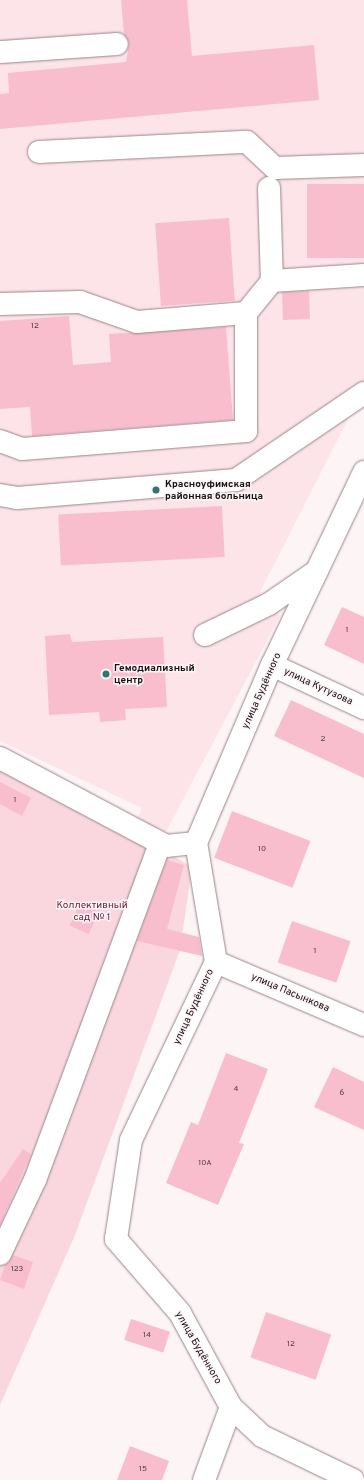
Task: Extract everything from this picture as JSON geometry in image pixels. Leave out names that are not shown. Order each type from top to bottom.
[{"type":"street","points":[[0,52],[117,44]]},
{"type":"street","points":[[39,152],[247,142],[275,168],[364,166]]},
{"type":"street","points":[[0,441],[22,449],[246,431],[246,313],[272,281],[269,188]]},
{"type":"street","points":[[272,281],[364,275]]},
{"type":"street","points":[[0,304],[80,302],[137,322],[246,313]]},
{"type":"street","points":[[0,495],[17,498],[236,480],[364,393]]},
{"type":"street","name":"улица Будённого","points":[[353,1480],[262,1436],[231,1407],[180,1313],[116,1239],[131,1140],[216,962],[196,843],[272,665],[364,472]]},
{"type":"street","points":[[205,635],[269,604],[318,570]]},
{"type":"street","name":"улица Кутузова","points":[[272,665],[364,708]]},
{"type":"street","points":[[0,758],[166,846],[196,843]]},
{"type":"street","points":[[0,1254],[40,1166],[160,843]]},
{"type":"street","name":"улица Пасынкова","points":[[216,962],[364,1025]]},
{"type":"street","points":[[204,1480],[231,1407]]},
{"type":"shaded area","name":"Красноуфимская районная больница","points":[[0,0],[364,0],[364,388],[260,592],[280,616],[166,832],[137,819],[142,808],[0,741]]},
{"type":"green space","name":"Коллективный сад № 1","points":[[0,754],[192,867],[180,950],[75,1235],[0,1405]]},
{"type":"building","points":[[121,0],[187,0],[192,56],[314,45],[319,100],[0,129],[0,94],[9,93],[8,73],[126,62],[129,43],[124,34]]},
{"type":"building","points":[[307,184],[364,184],[364,258],[307,258]]},
{"type":"building","points":[[229,218],[235,301],[161,306],[155,223]]},
{"type":"building","points":[[309,291],[310,319],[283,320],[282,292]]},
{"type":"building","points":[[69,316],[73,365],[111,362],[109,334],[226,327],[233,420],[32,436],[30,407],[0,409],[0,321]]},
{"type":"building","points":[[222,506],[225,557],[61,566],[58,515]]},
{"type":"building","points":[[342,607],[364,617],[364,664],[324,645]]},
{"type":"building","name":"Гемодиализный центр","points":[[70,634],[72,642],[163,637],[167,707],[125,709],[126,720],[100,722],[99,712],[49,715],[45,636]]},
{"type":"building","points":[[291,700],[364,734],[364,778],[274,736]]},
{"type":"building","points":[[0,782],[31,798],[22,816],[0,804]]},
{"type":"building","points":[[232,811],[310,841],[293,888],[214,858]]},
{"type":"building","points":[[167,860],[184,865],[167,929],[199,937],[202,956],[137,941]]},
{"type":"building","points":[[81,901],[100,910],[89,934],[70,925]]},
{"type":"building","points":[[292,921],[351,941],[336,983],[278,963]]},
{"type":"building","points":[[226,1053],[268,1069],[239,1143],[244,1144],[218,1205],[166,1183],[191,1122],[198,1125]]},
{"type":"building","points":[[333,1067],[364,1082],[364,1130],[314,1107]]},
{"type":"building","points":[[23,1149],[31,1154],[0,1225],[0,1183]]},
{"type":"building","points":[[13,1255],[33,1262],[24,1289],[0,1280],[5,1265]]},
{"type":"building","points":[[266,1312],[331,1334],[316,1380],[250,1357]]},
{"type":"building","points":[[131,1319],[170,1332],[163,1353],[124,1340]]},
{"type":"building","points":[[130,1446],[169,1461],[162,1480],[117,1480]]},
{"type":"place","name":"Красноуфимская районная больница","points":[[156,490]]},
{"type":"place","name":"Гемодиализный центр","points":[[106,674]]}]
